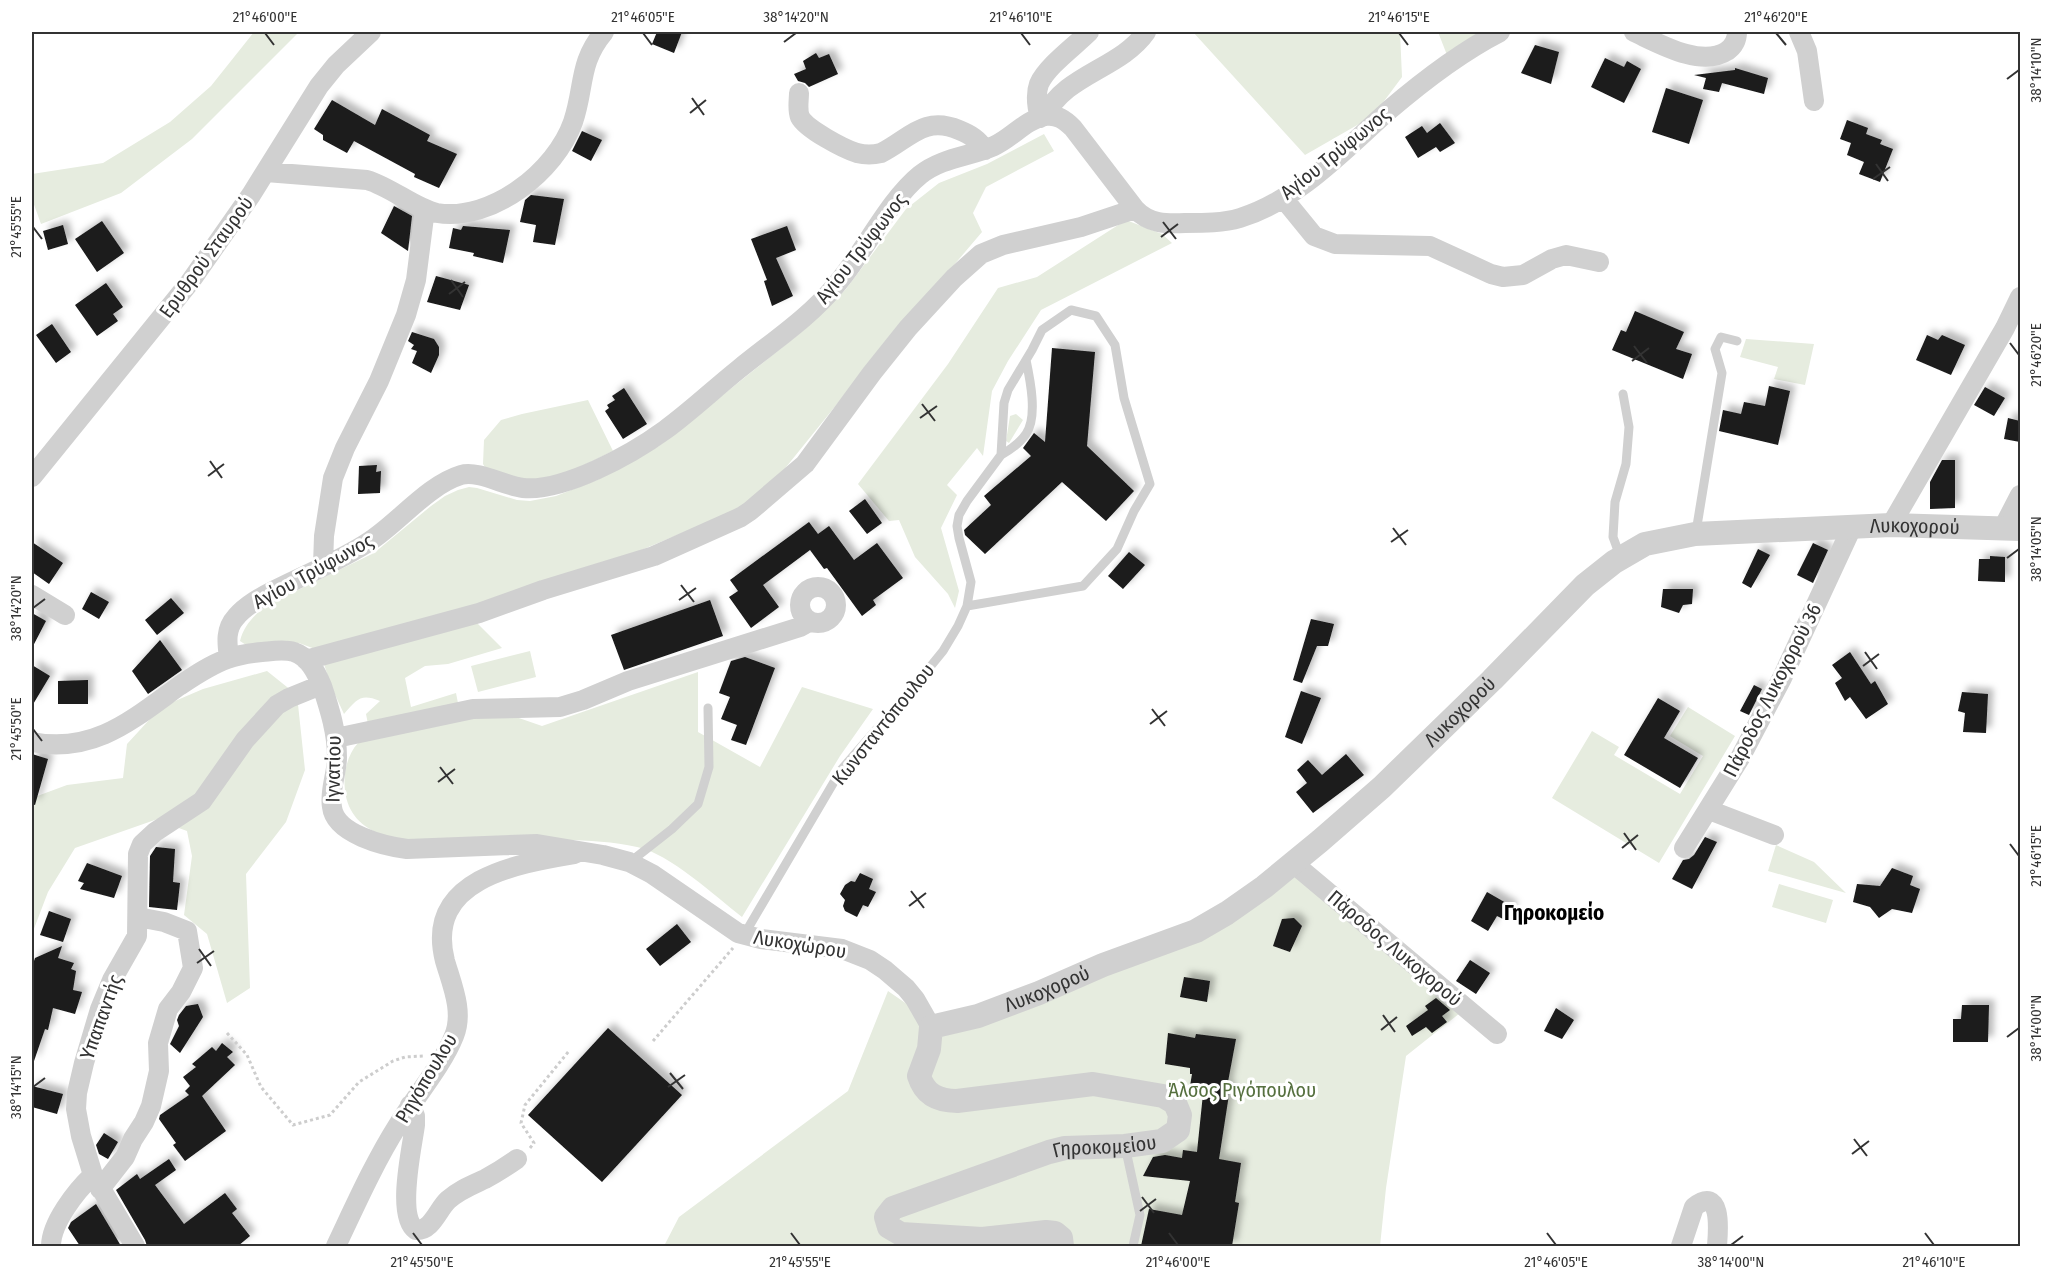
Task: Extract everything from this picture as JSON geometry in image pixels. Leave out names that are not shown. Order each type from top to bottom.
[{"type":"street","name":"Ερυθρού Σταυρού","points":[[32,477],[168,310],[231,226],[319,86],[336,65],[370,32]]},
{"type":"street","points":[[266,172],[367,180],[436,213],[452,214],[476,210],[506,197],[530,181],[545,169],[557,154],[576,114],[588,57],[604,32]]},
{"type":"street","points":[[1042,117],[1036,102],[1039,84],[1049,70],[1089,32]]},
{"type":"street","points":[[1042,117],[1059,94],[1129,49],[1146,32]]},
{"type":"street","name":"Αγίου Τρύφωνος","points":[[229,658],[227,636],[238,615],[256,601],[370,541],[430,493],[457,477],[472,474],[518,487],[545,487],[586,473],[650,440],[680,419],[812,311],[837,285],[905,190],[921,174],[946,160],[985,150],[1042,117],[1058,117],[1073,128],[1144,218],[1173,224],[1217,222],[1240,218],[1282,198],[1326,165],[1423,81],[1459,55],[1500,32]]},
{"type":"street","points":[[1634,32],[1677,51],[1704,57],[1719,55],[1729,50],[1735,42],[1737,32]]},
{"type":"street","points":[[1799,32],[1807,51],[1814,101]]},
{"type":"street","points":[[799,93],[799,114],[803,121],[855,153],[881,153],[918,129],[940,124],[976,138],[985,150]]},
{"type":"street","points":[[1282,198],[1314,236],[1335,244],[1430,246],[1491,274],[1503,277],[1523,275],[1552,259],[1566,255],[1599,262]]},
{"type":"street","points":[[323,566],[325,522],[333,478],[345,448],[379,381],[406,315],[416,280],[425,208]]},
{"type":"street","points":[[32,742],[68,745],[100,737],[121,727],[202,671],[229,658],[284,651],[295,652],[306,660],[479,613],[543,590],[654,556],[741,517],[806,464],[908,328],[954,278],[981,254],[1003,245],[1081,227],[1135,209]]},
{"type":"street","points":[[1892,525],[2005,328],[2020,297]]},
{"type":"street","points":[[2012,528],[2020,495]]},
{"type":"street","name":"Λυκοχορού","points":[[931,1027],[990,1012],[1203,927],[1251,897],[1390,779],[1598,573],[1645,544],[1695,534],[1892,525],[2012,528]]},
{"type":"street","name":"Πάροδος Λυκοχορού 36","points":[[1684,848],[1740,758],[1782,678],[1852,527]]},
{"type":"street","points":[[32,595],[65,615]]},
{"type":"street","points":[[336,738],[473,709],[560,706],[583,700],[628,681],[800,627],[809,622]]},
{"type":"street","name":"Ιγνατίου","points":[[306,660],[314,669],[321,685],[336,738],[337,763],[331,806],[339,823],[352,832],[394,848],[531,844],[587,853]]},
{"type":"street","name":"Υπαπαντής","points":[[135,1246],[96,1182],[76,1109],[84,1063],[100,1009],[111,980],[136,936],[138,854],[142,844],[154,832],[202,801],[245,740],[277,705],[321,685]]},
{"type":"street","points":[[1709,810],[1774,835]]},
{"type":"street","name":"Λυκοχώρου","points":[[587,853],[629,862],[652,874],[732,930],[744,935],[836,948],[864,957],[885,970],[906,988],[931,1027]]},
{"type":"street","name":"Ρηγόπουλου","points":[[336,1246],[391,1136],[452,1040],[457,1024],[457,1004],[441,939],[443,924],[453,904],[472,885],[492,874],[522,865],[587,853]]},
{"type":"street","name":"Πάροδος Λυκοχορού","points":[[1293,863],[1497,1034]]},
{"type":"street","points":[[51,1246],[53,1232],[78,1191],[119,1167],[147,1115],[159,1071],[158,1043],[168,1009],[181,992],[193,968],[187,931],[164,922],[138,917]]},
{"type":"street","name":"Γηροκομείου","points":[[931,1027],[929,1049],[919,1076],[926,1092],[936,1098],[957,1101],[1093,1084],[1163,1096],[1174,1103],[1180,1120],[1178,1130],[1162,1141],[1125,1146],[1065,1148],[1049,1152],[894,1208],[886,1217],[889,1227],[901,1234],[982,1239],[1046,1232],[1058,1235],[1062,1246]]},
{"type":"street","points":[[410,1105],[415,1116],[415,1125],[406,1204],[409,1221],[416,1230],[429,1226],[441,1207],[458,1192],[517,1159]]},
{"type":"street","points":[[1681,1246],[1694,1207],[1707,1202],[1717,1210],[1717,1246]]},
{"type":"lane","points":[[967,606],[1083,586],[1117,549],[1134,511],[1150,484],[1124,398],[1115,345],[1096,316],[1071,310],[1042,330],[1005,397],[1001,455]]},
{"type":"lane","points":[[1695,534],[1722,373],[1715,349],[1720,337],[1737,341]]},
{"type":"lane","name":"Κωνσταντόπουλου","points":[[744,935],[841,770],[943,651],[954,634],[967,606],[970,593],[970,577],[959,538],[957,521],[967,501],[1001,455],[1017,444],[1029,429],[1032,413],[1031,390],[1026,360]]},
{"type":"lane","points":[[1620,558],[1613,537],[1615,502],[1626,464],[1629,427],[1623,394]]},
{"type":"lane","points":[[629,862],[672,829],[698,804],[709,767],[708,708]]},
{"type":"lane","points":[[1125,1146],[1140,1215],[1133,1246]]},
{"type":"path","points":[[653,1041],[744,935]]},
{"type":"path","points":[[227,1033],[247,1055],[261,1087],[293,1125],[330,1114],[360,1082],[393,1062],[416,1056],[440,1060]]},
{"type":"path","points":[[517,1159],[534,1143],[521,1123],[525,1105],[569,1051]]},
{"type":"green space","points":[[254,32],[299,32],[192,139],[121,193],[41,224],[32,199],[32,174],[103,163],[170,122],[211,86]]},
{"type":"green space","points":[[1193,32],[1400,32],[1402,77],[1373,116],[1305,155]]},
{"type":"green space","points":[[1438,32],[1491,32],[1447,55]]},
{"type":"green space","points":[[1044,134],[1054,151],[986,187],[973,213],[982,232],[858,378],[774,482],[739,509],[639,551],[507,599],[315,649],[299,643],[246,645],[240,641],[247,626],[265,606],[374,553],[445,496],[469,487],[517,500],[530,501],[556,496],[597,480],[659,446],[804,330],[846,289],[906,209],[939,183],[987,164]]},
{"type":"green space","points":[[1126,220],[1162,234],[1172,243],[1041,310],[1008,361],[992,391],[983,456],[977,448],[947,485],[957,495],[941,528],[959,591],[955,608],[948,594],[915,557],[899,520],[889,521],[858,484],[948,364],[998,288],[1037,277]]},
{"type":"green space","points":[[1746,339],[1814,344],[1805,385],[1774,379],[1778,367],[1740,357]]},
{"type":"green space","points":[[588,400],[613,451],[551,481],[522,483],[489,474],[483,464],[484,440],[501,420]]},
{"type":"green space","points":[[1016,414],[1023,420],[1009,443],[1006,441],[1010,416]]},
{"type":"green space","points":[[476,622],[502,648],[448,664],[425,666],[405,678],[411,707],[456,693],[458,703],[368,724],[366,714],[380,701],[364,698],[356,701],[344,714],[324,664]]},
{"type":"green space","points":[[530,651],[536,677],[478,692],[471,666]]},
{"type":"green space","points":[[267,671],[297,695],[305,770],[286,822],[246,874],[250,988],[227,1003],[207,934],[184,915],[192,856],[187,831],[176,827],[169,815],[75,848],[48,892],[32,934],[32,798],[67,785],[123,778],[127,744],[161,707],[203,689]]},
{"type":"green space","points":[[698,672],[698,732],[760,767],[802,687],[873,709],[840,756],[742,917],[677,866],[650,851],[637,847],[574,840],[464,844],[421,843],[379,834],[363,824],[351,810],[345,790],[345,778],[349,759],[358,743],[459,718],[507,714],[542,726]]},
{"type":"green space","points":[[1688,707],[1735,736],[1659,863],[1552,798],[1592,731],[1619,747],[1614,755],[1680,794],[1703,756],[1670,736]]},
{"type":"green space","points":[[1776,845],[1814,862],[1846,893],[1768,871]]},
{"type":"green space","name":"Άλσος Ριγόπουλου","points":[[1296,871],[1460,1013],[1406,1056],[1386,1188],[1380,1246],[664,1246],[679,1217],[848,1091],[888,991],[930,1020],[982,1024]]},
{"type":"green space","points":[[1779,884],[1833,900],[1826,923],[1772,907]]},
{"type":"building","points":[[657,32],[682,32],[674,53],[652,44]]},
{"type":"building","points":[[1535,45],[1559,52],[1551,84],[1521,73]]},
{"type":"building","points":[[816,53],[819,58],[829,54],[838,74],[809,87],[798,81],[794,74],[806,69],[803,61]]},
{"type":"building","points":[[1605,58],[1624,67],[1627,61],[1641,69],[1624,103],[1591,87]]},
{"type":"building","points":[[1735,68],[1768,78],[1764,94],[1722,83],[1719,92],[1703,89],[1706,78],[1694,75],[1735,70]]},
{"type":"building","points":[[1666,88],[1703,100],[1689,144],[1652,132]]},
{"type":"building","points":[[332,100],[375,125],[382,109],[430,135],[427,141],[457,154],[439,188],[414,177],[415,174],[354,141],[347,153],[323,140],[323,135],[314,129]]},
{"type":"building","points":[[1847,120],[1868,128],[1866,134],[1882,140],[1880,144],[1893,149],[1880,182],[1859,174],[1864,162],[1847,155],[1851,143],[1840,139]]},
{"type":"building","points":[[1440,123],[1455,143],[1440,152],[1436,147],[1418,158],[1405,137],[1422,126],[1427,133]]},
{"type":"building","points":[[582,131],[602,140],[591,161],[572,151]]},
{"type":"building","points":[[531,195],[564,199],[555,245],[533,242],[536,225],[520,222],[525,200]]},
{"type":"building","points":[[394,206],[412,216],[408,251],[381,233]]},
{"type":"building","points":[[102,221],[124,253],[97,272],[75,239]]},
{"type":"building","points":[[63,225],[68,244],[48,250],[43,231]]},
{"type":"building","points":[[463,226],[510,230],[503,263],[473,256],[474,253],[449,248],[453,228],[461,230]]},
{"type":"building","points":[[787,226],[796,250],[776,258],[793,296],[772,306],[764,281],[767,280],[751,239]]},
{"type":"building","points":[[436,276],[469,285],[460,310],[427,302]]},
{"type":"building","points":[[106,283],[123,307],[113,314],[118,321],[97,336],[75,305]]},
{"type":"building","points":[[1635,311],[1684,332],[1676,349],[1692,354],[1683,379],[1612,350],[1621,330],[1626,332]]},
{"type":"building","points":[[52,324],[71,352],[56,363],[36,335]]},
{"type":"building","points":[[412,332],[434,339],[439,347],[439,355],[431,373],[412,363],[417,351],[411,349],[414,345],[408,341]]},
{"type":"building","points":[[1927,335],[1938,340],[1942,335],[1965,345],[1951,375],[1916,360]]},
{"type":"building","points":[[1052,348],[1095,352],[1087,446],[1134,491],[1106,521],[1062,482],[985,554],[965,535],[964,530],[991,505],[984,496],[1031,456],[1023,448],[1034,433],[1045,442]]},
{"type":"building","points":[[1769,386],[1790,391],[1778,445],[1719,431],[1723,410],[1741,414],[1744,402],[1765,406]]},
{"type":"building","points":[[1985,387],[2005,398],[1994,416],[1974,405]]},
{"type":"building","points":[[624,388],[647,424],[623,439],[605,411],[609,408],[607,405],[615,400],[612,396]]},
{"type":"building","points":[[2008,418],[2020,421],[2020,442],[2004,439]]},
{"type":"building","points":[[1942,460],[1955,460],[1955,508],[1930,509],[1930,482]]},
{"type":"building","points":[[377,465],[376,472],[381,471],[380,493],[358,494],[359,466]]},
{"type":"building","points":[[865,499],[882,523],[867,534],[849,511]]},
{"type":"building","points":[[809,522],[818,534],[829,526],[854,560],[877,543],[903,578],[873,600],[876,605],[862,616],[827,568],[824,569],[810,550],[763,585],[779,607],[751,628],[729,597],[738,591],[730,580]]},
{"type":"building","points":[[32,542],[63,563],[49,584],[32,572]]},
{"type":"building","points":[[1813,543],[1828,550],[1813,583],[1797,575]]},
{"type":"building","points":[[1758,549],[1770,555],[1751,588],[1742,583]]},
{"type":"building","points":[[1129,552],[1145,565],[1123,589],[1108,576]]},
{"type":"building","points":[[1990,556],[2005,557],[2005,582],[1978,581],[1979,559],[1990,559]]},
{"type":"building","points":[[1663,589],[1693,589],[1692,604],[1683,605],[1679,613],[1661,607]]},
{"type":"building","points":[[91,592],[109,602],[99,619],[82,609]]},
{"type":"building","points":[[171,598],[184,613],[157,635],[145,620]]},
{"type":"building","points":[[710,600],[723,636],[624,670],[611,635]]},
{"type":"building","points":[[32,613],[46,621],[32,648]]},
{"type":"building","points":[[1311,619],[1334,624],[1328,646],[1317,646],[1302,683],[1293,680]]},
{"type":"building","points":[[160,640],[182,670],[148,694],[132,671]]},
{"type":"building","points":[[1850,652],[1871,684],[1875,681],[1888,704],[1866,719],[1850,697],[1845,701],[1835,683],[1842,678],[1832,665]]},
{"type":"building","points":[[745,657],[775,668],[746,745],[731,740],[737,725],[721,719],[730,697],[719,693],[731,661]]},
{"type":"building","points":[[32,665],[50,676],[32,706]]},
{"type":"building","points":[[88,680],[88,704],[58,704],[58,681]]},
{"type":"building","points":[[1754,685],[1762,689],[1749,715],[1740,711]]},
{"type":"building","points":[[1301,691],[1321,698],[1302,744],[1285,737]]},
{"type":"building","points":[[1962,692],[1988,694],[1986,733],[1963,732],[1965,713],[1958,711]]},
{"type":"building","points":[[1658,698],[1680,711],[1664,738],[1698,758],[1680,788],[1624,755]]},
{"type":"building","points":[[32,754],[48,759],[35,805],[32,804]]},
{"type":"building","points":[[1346,754],[1364,775],[1313,813],[1296,792],[1307,783],[1297,770],[1308,760],[1322,775]]},
{"type":"building","points":[[1705,837],[1717,842],[1692,889],[1672,879],[1683,860],[1694,855]]},
{"type":"building","points":[[156,847],[175,849],[173,882],[180,883],[177,910],[149,907],[150,856]]},
{"type":"building","points":[[87,863],[122,876],[114,898],[80,889],[84,883],[78,881]]},
{"type":"building","points":[[1892,868],[1913,876],[1910,885],[1920,889],[1912,913],[1892,909],[1879,918],[1870,907],[1853,902],[1857,884],[1880,886]]},
{"type":"building","points":[[860,873],[873,879],[869,889],[876,892],[868,907],[863,905],[857,917],[845,911],[843,906],[845,900],[840,894],[845,885],[851,881],[855,882]]},
{"type":"building","points":[[1487,892],[1513,907],[1505,920],[1497,916],[1488,931],[1471,921]]},
{"type":"building","points":[[49,911],[71,919],[63,942],[40,935]]},
{"type":"building","points":[[1294,918],[1302,926],[1290,952],[1273,946],[1282,919]]},
{"type":"building","points":[[677,924],[691,942],[660,966],[646,949]]},
{"type":"building","points":[[62,946],[58,958],[74,963],[71,969],[76,971],[73,990],[82,992],[75,1014],[53,1008],[48,1030],[45,1029],[34,1061],[32,1061],[32,967],[35,958]]},
{"type":"building","points":[[1470,960],[1490,973],[1476,994],[1456,981]]},
{"type":"building","points":[[1184,977],[1210,981],[1207,1002],[1180,997]]},
{"type":"building","points":[[1436,998],[1450,1010],[1442,1016],[1447,1022],[1432,1033],[1426,1027],[1412,1036],[1406,1026],[1428,1010],[1425,1006]]},
{"type":"building","points":[[198,1004],[203,1017],[180,1053],[170,1044],[179,1026],[177,1020],[186,1006]]},
{"type":"building","points":[[1962,1005],[1989,1005],[1988,1042],[1953,1042],[1953,1019],[1961,1019]]},
{"type":"building","points":[[1556,1008],[1574,1020],[1562,1039],[1544,1031]]},
{"type":"building","points":[[608,1028],[682,1095],[602,1182],[528,1115]]},
{"type":"building","points":[[1168,1033],[1195,1038],[1196,1034],[1236,1039],[1227,1087],[1230,1088],[1219,1159],[1241,1163],[1235,1202],[1239,1203],[1232,1246],[1141,1246],[1149,1209],[1182,1215],[1190,1181],[1143,1176],[1153,1157],[1165,1155],[1182,1158],[1183,1150],[1197,1152],[1203,1094],[1189,1092],[1192,1074],[1190,1074],[1190,1068],[1165,1064]]},
{"type":"building","points":[[222,1043],[233,1052],[227,1057],[235,1065],[202,1096],[226,1131],[185,1161],[173,1145],[176,1143],[159,1119],[160,1115],[189,1095],[185,1091],[190,1086],[183,1077],[196,1067],[192,1064],[212,1047],[216,1051]]},
{"type":"building","points":[[32,1086],[63,1094],[57,1114],[32,1107]]},
{"type":"building","points":[[104,1133],[118,1142],[108,1159],[99,1154],[96,1145]]},
{"type":"building","points":[[169,1159],[176,1170],[155,1185],[184,1224],[225,1193],[237,1209],[232,1213],[250,1236],[238,1246],[147,1246],[116,1190],[137,1174],[140,1179]]},
{"type":"building","points":[[96,1204],[121,1246],[80,1246],[68,1228],[71,1222]]},
{"type":"district","name":"Γηροκομείο","points":[[1554,913]]}]
